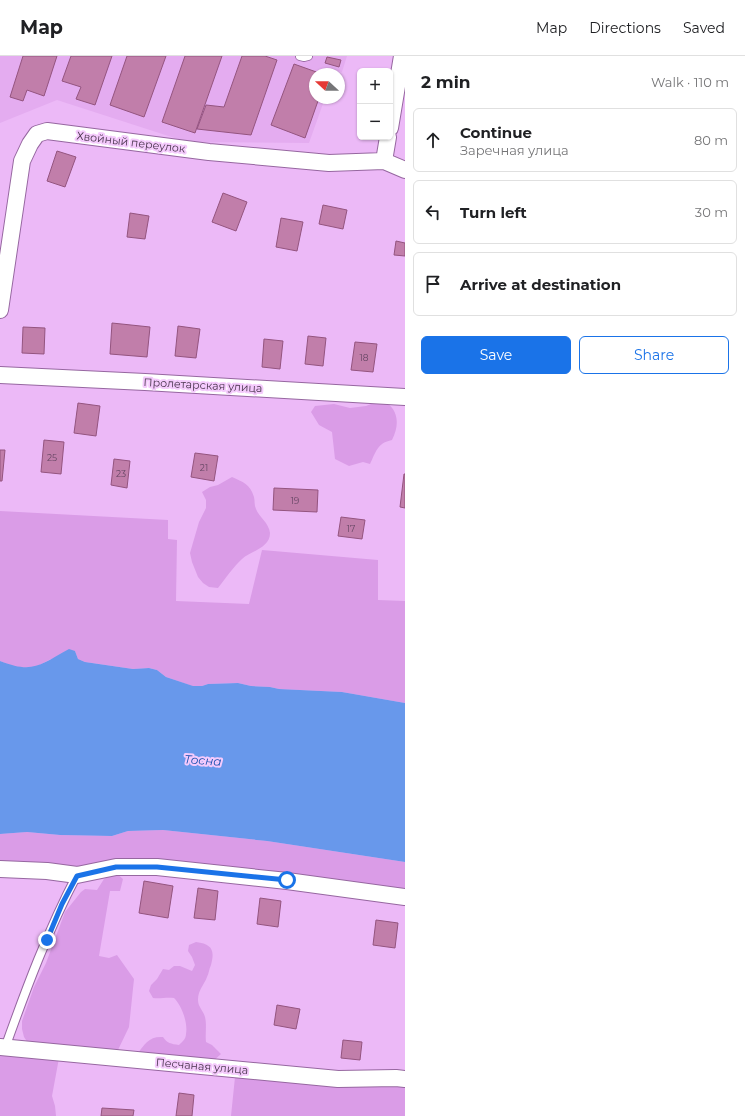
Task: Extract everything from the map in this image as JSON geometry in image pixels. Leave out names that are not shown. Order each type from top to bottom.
[{"type":"street","points":[[393,110],[402,56]]},
{"type":"street","name":"Хвойный переулок","points":[[0,310],[22,161],[30,144],[37,134],[47,131],[209,152],[328,163],[384,161],[405,170]]},
{"type":"street","points":[[384,161],[388,140]]},
{"type":"street","name":"Пролетарская улица","points":[[0,375],[405,397]]},
{"type":"street","points":[[0,869],[47,871],[77,876],[116,867],[157,867],[287,880],[405,897]]},
{"type":"street","name":"Песчаная улица","points":[[3,1048],[338,1079],[405,1079]]},
{"type":"lane","points":[[300,56],[308,56]]},
{"type":"lane","points":[[3,1048],[62,904],[77,876]]},
{"type":"shaded area","points":[[0,56],[347,56],[343,68],[309,68],[309,104],[323,104],[309,143],[187,142],[57,100],[0,123]]},
{"type":"shaded area","points":[[381,400],[391,407],[396,417],[397,423],[392,440],[383,443],[380,446],[370,464],[363,462],[349,466],[335,459],[332,432],[319,425],[311,412],[315,406],[334,404],[350,408],[366,406]]},
{"type":"shaded area","points":[[232,477],[243,482],[250,489],[254,497],[256,509],[269,529],[269,538],[264,546],[246,556],[239,562],[218,588],[209,587],[198,577],[190,553],[199,522],[206,508],[206,500],[202,492]]},
{"type":"shaded area","points":[[0,511],[168,520],[168,539],[177,540],[176,601],[249,604],[262,550],[378,560],[378,600],[405,601],[405,703],[342,692],[279,689],[238,683],[192,686],[166,677],[157,670],[149,668],[133,669],[85,662],[78,659],[75,651],[49,660],[36,667],[23,668],[12,666],[0,661]]},
{"type":"shaded area","points":[[163,830],[267,841],[405,862],[405,892],[71,866],[0,863],[0,834],[27,832],[60,835],[112,836],[128,831]]},
{"type":"shaded area","points":[[116,873],[123,879],[120,891],[110,891],[99,956],[109,958],[117,955],[134,979],[129,1027],[117,1052],[28,1043],[24,1037],[22,1021],[34,987],[46,963],[65,912],[81,892],[85,889],[97,890],[104,879]]},
{"type":"shaded area","points":[[196,942],[209,946],[213,955],[208,976],[199,993],[198,1000],[205,1017],[206,1042],[212,1045],[221,1054],[211,1063],[137,1054],[148,1041],[154,1038],[163,1037],[170,1043],[179,1045],[185,1039],[185,1020],[177,1001],[174,998],[153,998],[149,991],[151,985],[163,969],[169,970],[174,966],[180,966],[192,971],[195,965],[188,951],[189,945]]},
{"type":"shaded area","points":[[0,1054],[59,1058],[52,1096],[56,1116],[0,1116]]},
{"type":"shaded area","points":[[235,1077],[405,1087],[405,1116],[231,1116]]},
{"type":"water","name":"Тосна","points":[[69,649],[75,651],[78,659],[85,662],[133,669],[149,668],[157,670],[166,677],[193,686],[238,683],[279,689],[342,692],[405,703],[405,862],[267,841],[163,830],[128,831],[112,836],[60,835],[27,832],[0,834],[0,661],[21,667],[36,666]]},
{"type":"building","points":[[23,56],[57,56],[44,96],[27,90],[23,101],[10,97]]},
{"type":"building","points":[[71,56],[112,56],[95,105],[76,99],[81,87],[62,81]]},
{"type":"building","points":[[127,56],[166,56],[144,117],[110,105]]},
{"type":"building","points":[[185,56],[222,56],[195,133],[162,122]]},
{"type":"building","points":[[242,56],[265,56],[277,60],[251,135],[197,129],[206,105],[224,107]]},
{"type":"building","points":[[327,57],[341,60],[339,67],[325,63]]},
{"type":"building","points":[[294,64],[309,69],[309,104],[317,104],[305,138],[271,125]]},
{"type":"building","points":[[57,151],[76,157],[65,187],[47,181]]},
{"type":"building","points":[[223,193],[247,202],[236,231],[212,222]]},
{"type":"building","points":[[323,205],[347,210],[343,229],[319,224]]},
{"type":"building","points":[[130,213],[149,216],[145,239],[127,237]]},
{"type":"building","points":[[281,218],[303,222],[297,251],[276,247]]},
{"type":"building","points":[[396,241],[405,243],[405,256],[394,255]]},
{"type":"building","points":[[112,323],[150,327],[147,357],[110,354]]},
{"type":"building","points":[[178,326],[200,329],[196,358],[175,356]]},
{"type":"building","points":[[23,327],[45,328],[44,354],[22,353]]},
{"type":"building","points":[[308,336],[326,338],[323,366],[305,364]]},
{"type":"building","points":[[264,339],[283,341],[280,369],[262,367]]},
{"type":"building","points":[[355,342],[377,344],[373,372],[351,370]]},
{"type":"building","points":[[78,403],[100,406],[96,436],[74,433]]},
{"type":"building","points":[[44,440],[64,442],[61,474],[41,472]]},
{"type":"building","points":[[0,450],[5,450],[2,481],[0,481]]},
{"type":"building","points":[[195,453],[218,456],[214,481],[191,477]]},
{"type":"building","points":[[114,459],[130,461],[127,488],[111,485]]},
{"type":"building","points":[[405,474],[405,508],[400,507]]},
{"type":"building","points":[[274,488],[318,490],[317,512],[273,510]]},
{"type":"building","points":[[341,517],[365,520],[362,539],[338,536]]},
{"type":"building","points":[[144,881],[173,886],[168,918],[139,913]]},
{"type":"building","points":[[198,888],[218,891],[215,920],[194,918]]},
{"type":"building","points":[[260,898],[281,901],[278,927],[257,924]]},
{"type":"building","points":[[376,920],[398,923],[395,948],[373,945]]},
{"type":"building","points":[[277,1005],[300,1009],[296,1029],[274,1025]]},
{"type":"building","points":[[343,1040],[362,1042],[360,1060],[341,1058]]},
{"type":"building","points":[[179,1093],[194,1095],[192,1116],[176,1116]]},
{"type":"building","points":[[102,1108],[134,1110],[133,1116],[101,1116]]},
{"type":"route","points":[[47,940],[62,904],[77,876],[116,867],[157,867],[287,880]]}]
